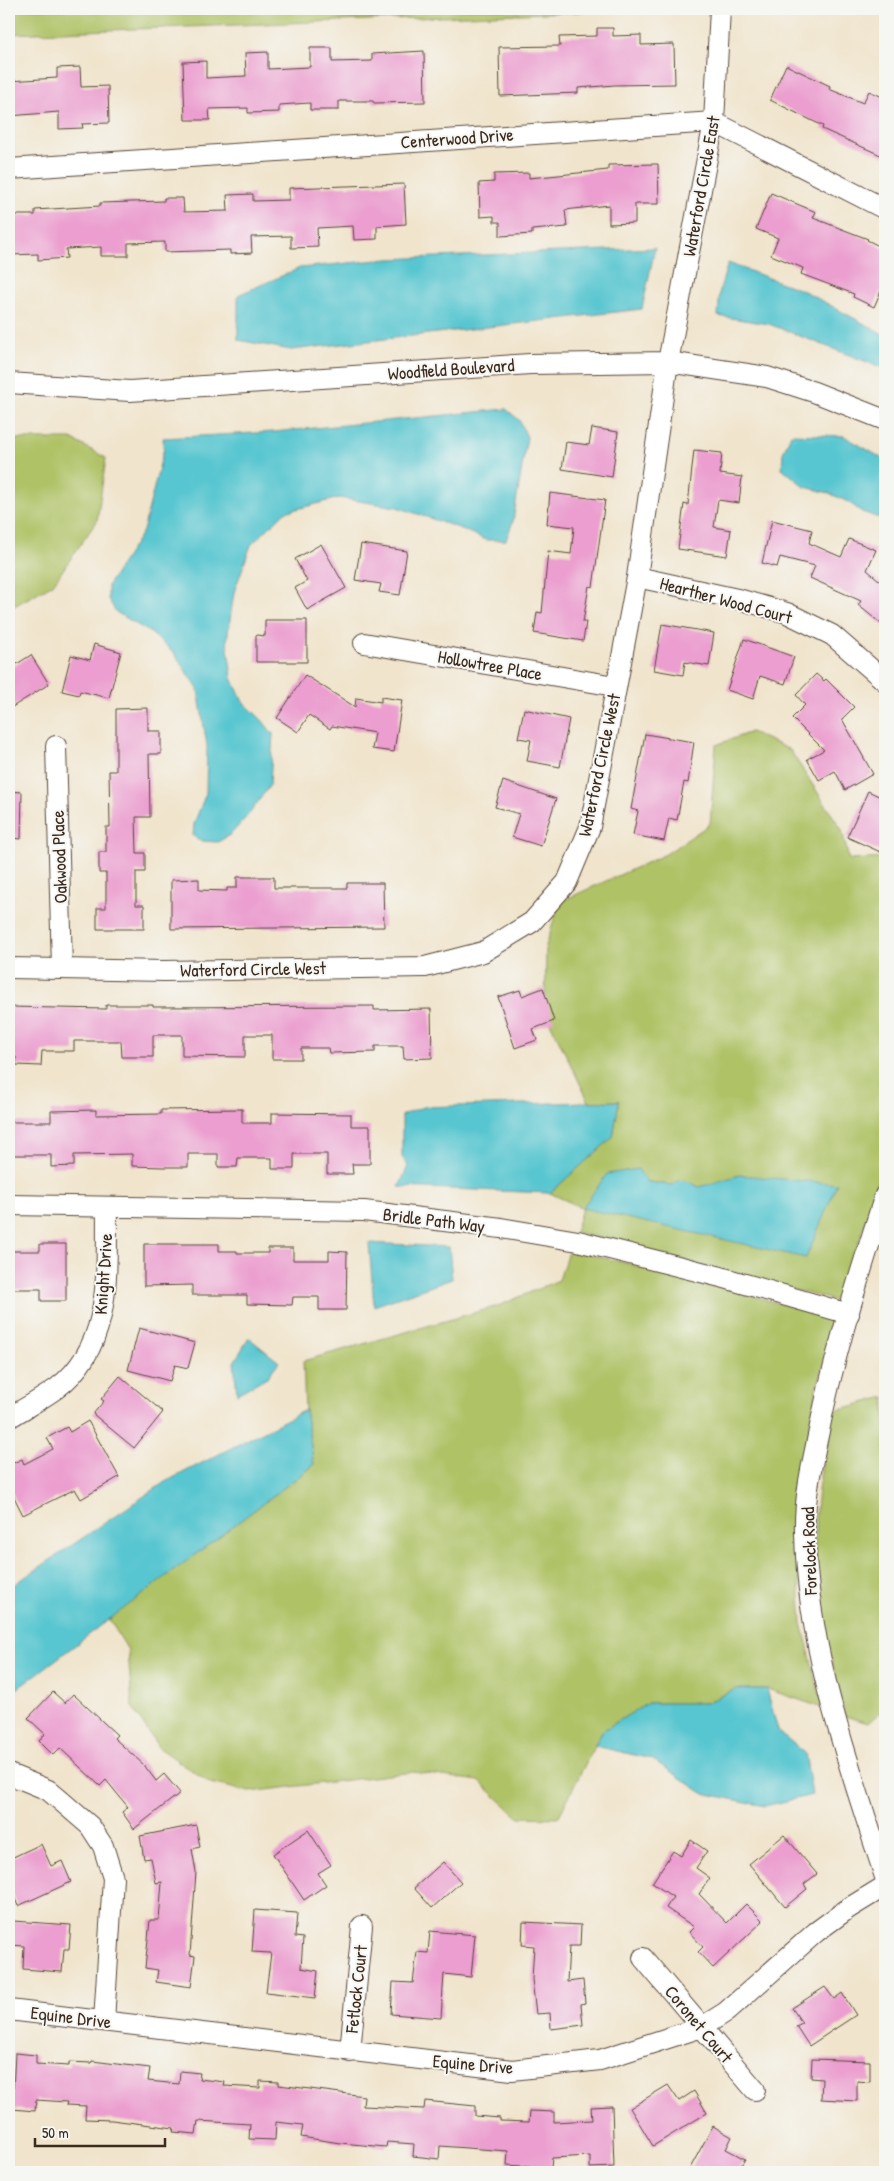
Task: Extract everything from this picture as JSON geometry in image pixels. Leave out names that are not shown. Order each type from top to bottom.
[{"type":"street","name":"Waterford Circle East","points":[[668,362],[714,122],[720,9]]},
{"type":"street","name":"Centerwood Drive","points":[[9,169],[714,122]]},
{"type":"street","points":[[714,122],[885,208]]},
{"type":"street","name":"Woodfield Boulevard","points":[[9,383],[130,392],[530,364],[668,362],[767,377],[814,392],[885,420]]},
{"type":"street","name":"Waterford Circle West","points":[[9,968],[164,970],[425,967],[483,952],[532,922],[567,882],[590,827],[636,577],[668,362]]},
{"type":"street","name":"Hearther Wood Court","points":[[636,577],[742,600],[787,613],[832,635],[885,681]]},
{"type":"street","name":"Hollowtree Place","points":[[364,643],[615,686]]},
{"type":"street","name":"Oakwood Place","points":[[56,746],[62,968]]},
{"type":"street","name":"Forelock Road","points":[[885,1195],[848,1308],[849,1314],[827,1390],[810,1475],[805,1531],[812,1622],[841,1742],[885,1877]]},
{"type":"street","name":"Bridle Path Way","points":[[9,1205],[69,1205],[107,1208],[184,1206],[364,1211],[501,1228],[578,1241],[721,1277],[849,1314]]},
{"type":"street","name":"Knight Drive","points":[[9,1418],[58,1387],[79,1367],[91,1349],[101,1321],[106,1283],[107,1208]]},
{"type":"street","points":[[9,1774],[48,1790],[90,1826],[103,1846],[113,1878],[104,2020]]},
{"type":"street","name":"Equine Drive","points":[[9,2010],[512,2070],[600,2060],[702,2027],[726,2012],[816,1932],[885,1886]]},
{"type":"street","name":"Fetlock Court","points":[[350,2052],[362,1926]]},
{"type":"street","name":"Coronet Court","points":[[643,1958],[755,2090]]},
{"type":"green space","points":[[9,9],[647,9],[9,34]]},
{"type":"green space","points":[[9,439],[71,439],[106,458],[97,521],[53,584],[9,609]]},
{"type":"green space","points":[[751,732],[790,750],[842,830],[849,860],[885,858],[885,1169],[882,1170],[840,1302],[575,1232],[582,1208],[550,1193],[613,1137],[619,1101],[589,1102],[545,1012],[546,946],[558,906],[564,900],[666,854],[710,824],[716,745]],"holes":[[[608,1174],[672,1186],[690,1182],[699,1188],[740,1175],[806,1258]]]},
{"type":"green space","points":[[569,1249],[718,1286],[837,1320],[817,1388],[800,1473],[795,1531],[802,1623],[823,1708],[767,1689],[736,1689],[706,1703],[648,1703],[602,1731],[558,1818],[518,1817],[479,1781],[413,1772],[250,1792],[210,1783],[158,1747],[132,1707],[128,1650],[109,1619],[314,1465],[305,1410],[303,1361],[498,1306],[559,1280]]},
{"type":"green space","points":[[885,1397],[885,1715],[879,1713],[868,1723],[845,1716],[829,1648],[821,1602],[816,1555],[815,1517],[821,1471],[833,1411]]},
{"type":"water","points":[[655,248],[642,309],[291,350],[238,340],[238,295],[300,268],[388,259]]},
{"type":"water","points":[[728,263],[804,291],[885,335],[885,369],[769,324],[718,316],[720,289]]},
{"type":"water","points":[[506,409],[519,420],[527,437],[513,521],[506,540],[486,540],[459,528],[397,507],[339,498],[285,512],[251,545],[234,592],[227,640],[232,678],[243,702],[262,720],[273,734],[270,785],[250,813],[231,834],[218,842],[201,841],[193,836],[194,824],[206,793],[207,746],[198,689],[174,653],[151,633],[116,612],[108,599],[108,585],[143,531],[164,448],[163,438],[274,432]]},
{"type":"water","points":[[791,434],[844,436],[885,460],[885,520],[862,512],[848,502],[829,493],[805,487],[782,468],[783,453]]},
{"type":"water","points":[[619,1101],[613,1137],[550,1193],[399,1187],[408,1166],[402,1157],[402,1115],[423,1107]]},
{"type":"water","points":[[638,1169],[647,1182],[672,1185],[679,1180],[690,1182],[699,1187],[740,1175],[837,1184],[806,1258],[582,1208],[607,1174]]},
{"type":"water","points":[[369,1243],[449,1247],[452,1279],[374,1306]]},
{"type":"water","points":[[249,1338],[279,1362],[267,1377],[237,1394],[234,1362]]},
{"type":"water","points":[[305,1410],[314,1465],[9,1695],[9,1588],[165,1482]]},
{"type":"water","points":[[736,1689],[767,1689],[778,1731],[805,1753],[812,1795],[765,1806],[703,1793],[652,1759],[595,1746],[602,1731],[648,1703],[706,1703]]},
{"type":"building","points":[[597,28],[613,28],[613,36],[641,35],[641,45],[674,44],[675,84],[615,85],[578,88],[578,93],[500,96],[499,47],[560,46],[559,37],[597,36]]},
{"type":"building","points":[[310,48],[332,48],[332,62],[372,61],[372,54],[424,51],[425,102],[374,103],[373,101],[339,101],[339,110],[310,110],[310,103],[279,105],[279,112],[248,113],[248,108],[209,109],[210,120],[185,120],[183,62],[206,61],[206,78],[246,76],[245,53],[268,52],[268,69],[310,67]]},
{"type":"building","points":[[786,65],[830,86],[829,89],[863,103],[869,91],[885,98],[885,157],[822,129],[823,126],[770,100]]},
{"type":"building","points":[[80,67],[81,87],[108,86],[109,123],[82,124],[83,128],[59,129],[59,112],[9,116],[9,81],[57,78],[57,68]]},
{"type":"building","points":[[658,164],[659,204],[635,204],[635,223],[609,224],[609,205],[565,210],[567,227],[532,230],[532,234],[500,236],[500,222],[494,222],[494,216],[480,217],[479,183],[494,182],[494,174],[529,173],[529,178],[608,170],[608,165]]},
{"type":"building","points":[[404,184],[406,224],[377,226],[377,239],[354,240],[353,226],[317,228],[318,247],[291,248],[291,236],[251,237],[252,253],[230,254],[230,250],[165,252],[165,242],[128,243],[128,256],[101,256],[101,247],[66,249],[67,258],[38,260],[38,254],[9,255],[9,215],[35,215],[35,210],[100,206],[100,203],[164,201],[164,198],[183,198],[184,212],[228,211],[227,195],[253,194],[253,201],[289,200],[289,188]]},
{"type":"building","points":[[771,193],[816,212],[813,218],[868,239],[885,249],[885,293],[881,291],[874,307],[853,297],[854,294],[801,274],[803,268],[771,255],[778,238],[756,229]]},
{"type":"building","points":[[592,428],[618,432],[612,477],[562,469],[566,442],[589,445]]},
{"type":"building","points":[[694,450],[722,453],[720,474],[742,477],[739,503],[718,500],[714,527],[731,530],[727,556],[678,549],[684,504],[688,505]]},
{"type":"building","points":[[550,493],[605,500],[593,587],[589,586],[583,622],[586,622],[583,641],[534,633],[537,612],[542,613],[548,551],[571,554],[574,527],[547,524]]},
{"type":"building","points":[[772,520],[812,530],[809,543],[841,557],[849,539],[876,550],[867,570],[885,585],[885,627],[858,605],[861,601],[810,578],[815,566],[780,557],[777,567],[762,563]]},
{"type":"building","points":[[321,544],[346,588],[307,610],[295,588],[307,581],[295,559]]},
{"type":"building","points":[[361,544],[407,551],[400,595],[379,592],[381,584],[355,580]]},
{"type":"building","points":[[265,620],[307,620],[307,662],[256,662],[256,635],[265,636]]},
{"type":"building","points":[[662,624],[714,633],[709,666],[685,662],[683,675],[654,670]]},
{"type":"building","points":[[744,639],[794,657],[785,684],[760,676],[753,699],[727,690]]},
{"type":"building","points":[[94,644],[121,652],[109,698],[80,691],[79,695],[62,691],[71,655],[90,660]]},
{"type":"building","points":[[31,655],[49,684],[9,709],[9,669]]},
{"type":"building","points":[[816,674],[824,681],[826,679],[854,707],[842,719],[873,774],[845,790],[835,771],[819,780],[807,759],[824,750],[792,718],[805,705],[796,695]]},
{"type":"building","points":[[305,675],[355,707],[356,698],[381,702],[381,697],[402,700],[394,752],[372,749],[375,733],[332,726],[330,729],[309,715],[298,732],[277,718]]},
{"type":"building","points":[[148,708],[148,731],[161,731],[161,754],[149,754],[150,817],[136,817],[137,853],[145,853],[145,872],[136,872],[136,905],[144,905],[144,929],[97,929],[97,908],[106,908],[106,873],[99,873],[99,852],[106,852],[106,827],[110,827],[109,771],[116,771],[116,709]]},
{"type":"building","points":[[524,709],[569,719],[560,767],[527,761],[531,740],[518,738]]},
{"type":"building","points":[[645,734],[694,742],[688,783],[684,782],[677,820],[669,818],[664,841],[633,835],[638,811],[631,809]]},
{"type":"building","points":[[503,781],[556,799],[541,846],[512,837],[519,814],[495,807]]},
{"type":"building","points":[[9,791],[22,792],[21,839],[9,838]]},
{"type":"building","points":[[868,791],[885,799],[885,854],[847,837]]},
{"type":"building","points":[[237,877],[274,877],[274,888],[347,888],[347,883],[383,883],[384,927],[171,929],[171,880],[199,879],[199,890],[227,891],[227,888],[237,888]]},
{"type":"building","points":[[543,988],[554,1021],[533,1029],[537,1040],[515,1048],[498,997],[520,990],[522,996]]},
{"type":"building","points":[[106,1005],[153,1005],[153,1007],[374,1006],[374,1010],[431,1009],[432,1058],[404,1059],[403,1046],[375,1046],[375,1052],[329,1053],[328,1048],[301,1048],[301,1059],[272,1059],[272,1035],[245,1035],[245,1057],[182,1056],[182,1035],[153,1035],[153,1057],[122,1057],[121,1041],[74,1041],[74,1051],[42,1051],[41,1066],[16,1065],[16,1057],[9,1057],[9,1007],[106,1009]]},
{"type":"building","points":[[242,1109],[242,1123],[272,1123],[272,1113],[351,1114],[351,1126],[370,1126],[370,1164],[352,1164],[353,1174],[327,1174],[327,1154],[294,1154],[294,1169],[272,1169],[272,1158],[238,1158],[237,1167],[218,1167],[218,1154],[188,1154],[188,1167],[132,1166],[132,1154],[74,1155],[74,1166],[51,1167],[51,1155],[9,1155],[9,1122],[51,1122],[51,1111],[96,1110],[96,1115],[161,1114],[161,1110]]},
{"type":"building","points":[[40,1244],[66,1244],[66,1301],[41,1301],[41,1289],[9,1289],[9,1251],[40,1251]]},
{"type":"building","points":[[144,1244],[219,1244],[219,1251],[237,1251],[237,1253],[268,1253],[268,1248],[293,1248],[293,1260],[329,1260],[329,1251],[347,1252],[346,1310],[319,1310],[319,1297],[293,1297],[292,1305],[247,1304],[247,1295],[192,1295],[192,1285],[144,1286]]},
{"type":"building","points":[[139,1328],[195,1343],[188,1368],[175,1365],[170,1381],[128,1370]]},
{"type":"building","points":[[120,1376],[163,1412],[134,1448],[93,1414],[104,1401],[101,1399]]},
{"type":"building","points":[[88,1421],[119,1477],[81,1499],[75,1489],[23,1515],[9,1487],[9,1465],[22,1459],[24,1464],[53,1449],[47,1438],[67,1427],[70,1432]]},
{"type":"building","points":[[53,1692],[65,1703],[73,1694],[117,1735],[114,1738],[144,1765],[156,1781],[164,1774],[180,1793],[134,1829],[122,1812],[128,1807],[106,1780],[100,1786],[60,1748],[53,1755],[39,1741],[45,1734],[28,1718]]},
{"type":"building","points":[[196,1825],[200,1847],[192,1849],[196,1872],[190,1955],[195,1956],[191,1987],[156,1982],[158,1970],[145,1968],[150,1920],[159,1920],[162,1882],[156,1883],[151,1858],[144,1859],[140,1836]]},
{"type":"building","points":[[308,1830],[331,1865],[318,1873],[326,1885],[304,1900],[273,1854]]},
{"type":"building","points":[[784,1835],[817,1874],[804,1884],[807,1889],[785,1907],[749,1864]]},
{"type":"building","points":[[691,1840],[707,1851],[696,1868],[710,1878],[699,1894],[727,1923],[746,1904],[763,1921],[713,1968],[698,1952],[703,1947],[689,1932],[694,1927],[666,1908],[673,1897],[652,1883],[673,1851],[681,1856]]},
{"type":"building","points":[[41,1844],[51,1866],[62,1861],[71,1882],[18,1906],[9,1885],[9,1859]]},
{"type":"building","points":[[443,1862],[461,1882],[432,1908],[414,1888]]},
{"type":"building","points":[[255,1910],[297,1913],[295,1937],[303,1938],[301,1968],[318,1971],[315,1998],[266,1992],[271,1953],[252,1952]]},
{"type":"building","points":[[13,1921],[71,1925],[69,1949],[64,1949],[62,1972],[23,1969],[24,1946],[11,1945]]},
{"type":"building","points":[[523,1922],[581,1925],[580,1946],[569,1946],[567,1982],[583,1980],[585,2003],[581,2004],[583,2025],[551,2029],[550,2013],[536,2014],[532,1979],[534,1946],[522,1945]]},
{"type":"building","points":[[430,1931],[475,1935],[471,1977],[444,1974],[441,2018],[391,2014],[393,1982],[413,1983],[417,1952],[428,1953]]},
{"type":"building","points":[[825,1987],[834,1999],[842,1993],[856,2015],[809,2046],[796,2026],[802,2023],[792,2008]]},
{"type":"building","points":[[15,2053],[36,2055],[36,2064],[69,2066],[69,2062],[91,2063],[92,2061],[150,2068],[148,2081],[179,2084],[180,2071],[200,2073],[199,2079],[225,2082],[224,2086],[260,2088],[260,2081],[279,2082],[279,2085],[364,2096],[363,2106],[424,2109],[425,2101],[475,2106],[475,2116],[500,2118],[500,2121],[529,2122],[530,2111],[554,2112],[554,2122],[592,2120],[591,2107],[612,2106],[614,2167],[590,2168],[590,2156],[552,2158],[551,2168],[507,2165],[508,2151],[440,2146],[439,2159],[413,2156],[414,2144],[387,2142],[386,2147],[301,2137],[303,2125],[276,2122],[275,2140],[249,2139],[250,2124],[198,2121],[196,2134],[173,2132],[174,2128],[112,2120],[85,2119],[86,2106],[66,2105],[67,2102],[36,2100],[35,2111],[12,2109]]},
{"type":"building","points":[[812,2059],[870,2061],[870,2082],[857,2081],[857,2101],[821,2099],[822,2079],[811,2078]]},
{"type":"building","points":[[668,2085],[679,2101],[694,2091],[707,2113],[653,2146],[630,2108]]},
{"type":"building","points":[[713,2126],[732,2137],[726,2149],[745,2159],[737,2172],[688,2172]]}]
